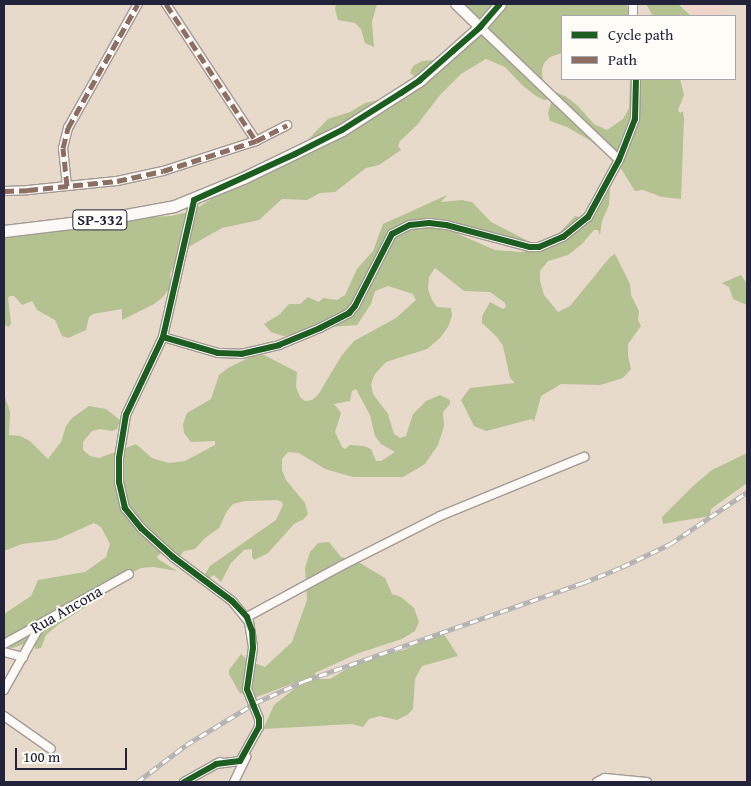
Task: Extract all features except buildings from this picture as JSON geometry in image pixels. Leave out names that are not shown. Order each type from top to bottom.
[{"type":"main road","name":"SP-332","points":[[4,231],[104,220],[194,200],[295,154],[342,130],[420,80],[480,27],[500,4]]},
{"type":"street","points":[[67,186],[63,148],[68,128],[138,4]]},
{"type":"street","points":[[166,4],[256,141]]},
{"type":"street","points":[[456,4],[619,160]]},
{"type":"street","points":[[163,337],[218,353],[241,354],[279,345],[333,322],[349,313],[355,306],[392,234],[410,225],[429,223],[446,225],[530,247],[551,243],[574,229],[588,217],[619,160],[635,119],[636,80]]},
{"type":"street","points":[[4,191],[117,181],[163,171],[256,141],[286,125]]},
{"type":"street","points":[[194,200],[163,337],[126,415],[119,458],[121,496],[125,508],[141,528],[173,557],[232,601],[247,617],[252,631],[253,648],[247,689],[259,723],[258,730],[249,745],[236,776]]},
{"type":"street","points":[[247,617],[341,566],[440,516],[584,457]]},
{"type":"street","name":"Rua Ancona","points":[[4,644],[129,574]]},
{"type":"street","points":[[4,690],[41,624]]},
{"type":"street","points":[[4,652],[23,658]]},
{"type":"street","points":[[4,716],[51,749]]},
{"type":"street","points":[[216,764],[237,759],[249,745]]},
{"type":"street","points":[[184,782],[216,764],[237,759]]},
{"type":"street","points":[[236,776],[237,759]]},
{"type":"street","points":[[225,763],[232,766],[236,776]]},
{"type":"street","points":[[597,782],[605,778],[647,782]]},
{"type":"shaded area","points":[[680,4],[724,4],[723,15],[694,15]]},
{"type":"green space","points":[[336,4],[377,4],[372,22],[374,47],[365,43],[361,29],[355,23],[338,20],[335,9]]},
{"type":"green space","points":[[460,4],[627,4],[629,15],[561,15],[561,53],[550,57],[544,63],[542,70],[543,87],[565,96],[577,105],[594,124],[607,130],[623,119],[629,108],[630,80],[680,80],[684,95],[678,110],[680,113],[683,111],[684,118],[681,199],[662,197],[643,190],[635,191],[618,164],[591,141],[567,127],[550,121],[548,113],[552,99],[544,100],[536,96],[522,85],[505,67],[486,59],[461,74],[440,95],[417,125],[400,141],[398,146],[401,150],[379,165],[366,168],[335,192],[320,193],[307,200],[282,199],[259,220],[222,228],[183,250],[170,274],[171,286],[163,297],[154,304],[122,320],[122,309],[93,314],[89,317],[86,330],[68,338],[62,336],[55,320],[37,310],[32,301],[22,305],[14,296],[10,296],[8,298],[11,323],[9,327],[4,325],[4,237],[23,234],[43,234],[70,227],[106,227],[136,218],[171,216],[192,211],[245,178],[298,150],[328,119],[350,112],[365,103],[383,99],[417,78],[410,73],[413,66],[422,61],[445,59],[477,28]]},
{"type":"green space","points":[[646,4],[678,4],[690,15],[652,15]]},
{"type":"green space","points":[[610,189],[609,205],[602,221],[600,235],[598,230],[594,230],[582,244],[568,255],[548,261],[540,271],[540,281],[544,295],[558,312],[570,306],[610,257],[615,254],[630,284],[631,295],[639,311],[638,320],[641,326],[628,344],[631,369],[623,378],[600,385],[561,384],[541,396],[534,422],[532,419],[486,431],[474,426],[461,400],[470,388],[515,383],[510,378],[503,346],[497,337],[482,323],[482,316],[490,302],[503,309],[506,307],[505,303],[490,292],[464,291],[435,268],[429,277],[428,289],[437,307],[451,308],[452,316],[448,327],[440,338],[427,349],[386,362],[375,374],[371,384],[373,394],[388,414],[394,434],[400,438],[406,436],[413,414],[426,401],[440,395],[450,400],[450,404],[443,412],[444,426],[438,445],[425,464],[403,477],[353,477],[325,469],[299,453],[288,452],[282,459],[282,470],[286,480],[305,503],[308,514],[304,519],[294,524],[268,553],[254,560],[252,549],[244,550],[231,563],[221,582],[214,575],[209,578],[205,574],[210,566],[276,520],[283,505],[282,502],[277,500],[245,501],[233,504],[227,511],[219,528],[205,538],[195,549],[184,551],[180,556],[162,553],[157,556],[158,559],[177,571],[153,567],[141,568],[129,574],[113,589],[101,590],[89,605],[59,624],[46,635],[41,648],[35,649],[35,644],[29,642],[13,648],[4,647],[4,614],[31,596],[38,580],[85,572],[106,557],[110,544],[101,527],[94,523],[56,540],[22,544],[4,551],[4,394],[10,412],[9,435],[20,436],[30,441],[48,459],[61,442],[66,426],[72,418],[89,406],[106,409],[120,420],[117,429],[112,431],[100,429],[92,431],[83,442],[83,450],[90,456],[99,458],[136,444],[152,458],[169,463],[185,461],[215,445],[215,441],[191,442],[184,433],[183,424],[187,413],[211,399],[219,375],[228,368],[252,356],[264,355],[297,372],[296,387],[300,397],[305,401],[312,400],[318,395],[342,355],[354,341],[396,318],[416,300],[413,294],[388,286],[375,291],[371,304],[357,325],[317,328],[295,335],[283,336],[271,332],[264,324],[280,314],[289,304],[300,304],[308,297],[319,302],[323,298],[337,300],[345,295],[357,269],[373,251],[383,224],[447,195],[441,202],[462,200],[472,202],[491,222],[532,243],[527,245],[451,228],[458,234],[495,250],[520,252],[538,250],[548,245],[575,216],[583,218],[592,213],[603,194]],"holes":[[[356,389],[370,415],[375,436],[381,444],[395,452],[381,461],[376,461],[371,449],[364,446],[350,445],[345,449],[342,447],[335,432],[341,413],[334,404],[350,401],[352,391]]]},
{"type":"green space","points":[[741,275],[747,284],[747,305],[733,299],[729,287],[722,283]]},
{"type":"green space","points":[[747,453],[747,483],[711,509],[710,516],[663,524],[662,517],[693,486],[712,470]]},
{"type":"green space","points":[[329,542],[341,557],[360,563],[385,578],[392,594],[401,597],[414,608],[419,622],[415,631],[402,639],[359,653],[315,673],[314,679],[330,679],[365,658],[404,650],[442,631],[458,656],[422,666],[415,679],[413,709],[407,715],[397,720],[380,716],[369,719],[363,727],[352,724],[263,729],[274,705],[299,685],[294,683],[251,699],[239,692],[229,674],[229,670],[241,654],[249,661],[265,667],[292,642],[307,600],[305,568],[310,552],[318,543]]},
{"type":"railway","points":[[137,782],[186,745],[255,703],[304,681],[583,583],[622,567],[670,544],[747,492]]},
{"type":"marked path","points":[[67,186],[63,148],[68,128],[138,4]]},
{"type":"marked path","points":[[166,4],[256,141]]},
{"type":"marked path","points":[[4,191],[117,181],[163,171],[256,141],[287,125]]},
{"type":"cycle path","points":[[184,782],[216,764],[240,761],[259,727],[259,719],[247,689],[253,648],[252,631],[247,617],[232,601],[173,557],[141,528],[125,508],[119,482],[119,458],[126,415],[163,337],[194,200],[295,154],[342,130],[401,93],[420,80],[480,27],[500,4]]},
{"type":"cycle path","points":[[163,337],[218,353],[241,354],[279,345],[320,328],[349,313],[355,306],[392,234],[410,225],[429,223],[446,225],[530,247],[539,247],[563,237],[588,217],[619,160],[635,119],[636,80]]}]
